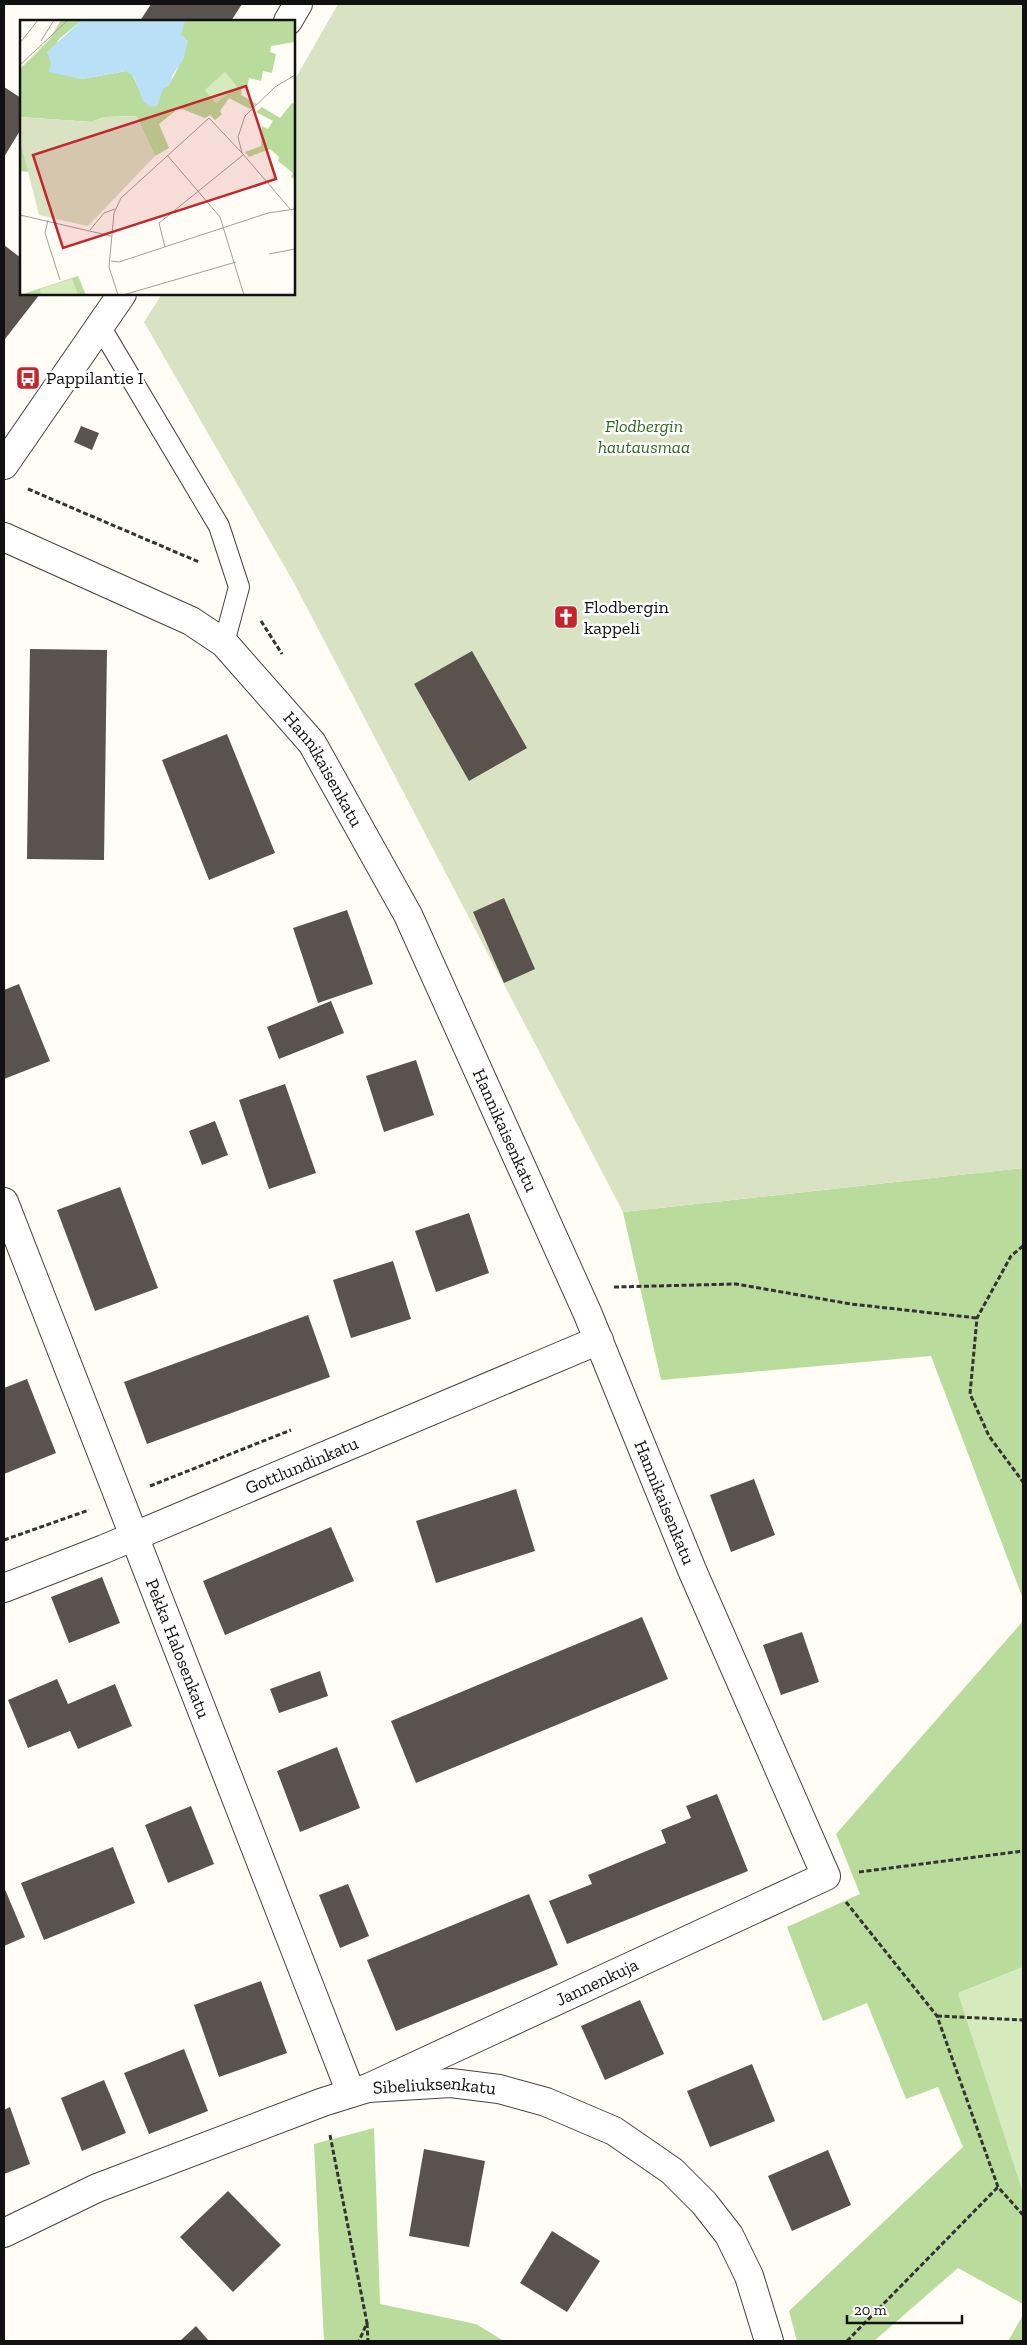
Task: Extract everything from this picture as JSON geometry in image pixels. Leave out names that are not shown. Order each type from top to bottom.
[{"type":"street","points":[[289,20],[298,4]]},
{"type":"street","points":[[4,465],[101,328],[121,295]]},
{"type":"street","name":"Hannikaisenkatu","points":[[4,538],[191,621],[224,643],[312,743],[408,916],[587,1312],[692,1570],[826,1876]]},
{"type":"street","name":"Pekka Halosenkatu","points":[[4,1202],[133,1536],[360,2090]]},
{"type":"street","name":"Gottlundinkatu","points":[[4,1588],[133,1536],[599,1340]]},
{"type":"street","name":"Jannenkuja","points":[[360,2090],[826,1876]]},
{"type":"street","name":"Sibeliuksenkatu","points":[[4,2233],[97,2188],[323,2102],[360,2090],[450,2083],[499,2089],[546,2102],[614,2131],[672,2171],[704,2203],[729,2235],[749,2276],[769,2341]]},
{"type":"lane","points":[[101,328],[220,526],[239,587],[224,643]]},
{"type":"path","points":[[1023,1246],[1011,1256],[977,1318],[970,1394],[989,1436],[1023,1482]]},
{"type":"path","points":[[587,1312],[603,1287],[736,1284],[851,1304],[977,1318]]},
{"type":"path","points":[[4,1540],[119,1499],[294,1429]]},
{"type":"path","points":[[826,1876],[1023,1851]]},
{"type":"path","points":[[826,1876],[937,2016],[998,2187],[1023,2215]]},
{"type":"path","points":[[937,2016],[1023,2020]]},
{"type":"path","points":[[323,2102],[367,2323],[368,2341]]},
{"type":"path","points":[[847,2341],[998,2187]]},
{"type":"path","points":[[359,2341],[367,2323]]},
{"type":"green space","name":"Flodbergin hautausmaa","points":[[338,4],[1023,4],[1023,1168],[623,1212],[294,583],[144,322],[161,295],[295,295],[295,79]]},
{"type":"green space","points":[[1023,1168],[1023,1599],[931,1356],[661,1380],[623,1212]]},
{"type":"green space","points":[[1023,1621],[1023,1967],[958,1993],[1023,2192],[1023,2304],[958,2268],[874,2341],[797,2341],[789,2311],[963,2147],[938,2087],[906,2099],[867,2003],[823,2021],[787,1927],[860,1894],[836,1834]]},
{"type":"green space","points":[[1023,1967],[1023,2192],[958,1993]]},
{"type":"green space","points":[[374,2128],[380,2304],[476,2324],[504,2341],[324,2341],[314,2144]]},
{"type":"green space","points":[[1023,2315],[1023,2341],[1008,2341]]},
{"type":"building","points":[[151,4],[242,4],[232,20],[141,20]]},
{"type":"building","points":[[4,87],[20,97],[20,131],[4,157]]},
{"type":"building","points":[[4,245],[20,257],[20,295],[39,295],[5,339]]},
{"type":"building","points":[[81,426],[99,433],[92,450],[74,442]]},
{"type":"building","points":[[30,649],[107,650],[104,860],[27,859]]},
{"type":"building","points":[[472,651],[527,748],[469,781],[414,684]]},
{"type":"building","points":[[227,734],[275,853],[209,880],[162,760]]},
{"type":"building","points":[[504,898],[535,969],[504,983],[473,912]]},
{"type":"building","points":[[347,910],[373,984],[318,1003],[293,928]]},
{"type":"building","points":[[19,984],[50,1061],[4,1079],[4,990]]},
{"type":"building","points":[[331,1001],[344,1033],[279,1059],[267,1027]]},
{"type":"building","points":[[416,1060],[434,1115],[384,1132],[366,1076]]},
{"type":"building","points":[[285,1084],[316,1173],[269,1189],[239,1100]]},
{"type":"building","points":[[215,1121],[228,1155],[202,1165],[189,1131]]},
{"type":"building","points":[[120,1187],[158,1288],[95,1311],[57,1210]]},
{"type":"building","points":[[469,1213],[489,1273],[436,1292],[415,1231]]},
{"type":"building","points":[[393,1261],[411,1319],[351,1338],[333,1280]]},
{"type":"building","points":[[308,1315],[330,1377],[147,1444],[124,1382]]},
{"type":"building","points":[[27,1379],[56,1453],[4,1474],[4,1388]]},
{"type":"building","points":[[754,1479],[775,1535],[731,1552],[710,1495]]},
{"type":"building","points":[[516,1489],[535,1551],[436,1583],[416,1521]]},
{"type":"building","points":[[331,1527],[354,1581],[225,1635],[203,1581]]},
{"type":"building","points":[[102,1577],[120,1623],[69,1643],[51,1597]]},
{"type":"building","points":[[642,1617],[668,1679],[416,1783],[391,1721]]},
{"type":"building","points":[[802,1632],[819,1682],[781,1695],[763,1645]]},
{"type":"building","points":[[320,1671],[328,1696],[279,1713],[270,1689]]},
{"type":"building","points":[[57,1679],[68,1704],[115,1684],[132,1726],[78,1749],[70,1731],[28,1748],[8,1700]]},
{"type":"building","points":[[337,1747],[360,1808],[300,1832],[277,1771]]},
{"type":"building","points":[[717,1794],[748,1871],[567,1944],[549,1901],[592,1884],[588,1875],[666,1843],[661,1830],[691,1818],[686,1806]]},
{"type":"building","points":[[191,1806],[214,1864],[168,1883],[145,1825]]},
{"type":"building","points":[[113,1847],[135,1903],[44,1940],[21,1883]]},
{"type":"building","points":[[348,1884],[369,1936],[340,1948],[319,1895]]},
{"type":"building","points":[[4,1887],[25,1937],[4,1946]]},
{"type":"building","points":[[529,1894],[558,1965],[396,2031],[367,1960]]},
{"type":"building","points":[[261,1981],[287,2053],[219,2077],[194,2005]]},
{"type":"building","points":[[640,2000],[664,2054],[605,2080],[581,2026]]},
{"type":"building","points":[[184,2049],[208,2111],[149,2134],[124,2073]]},
{"type":"building","points":[[752,2064],[775,2121],[710,2147],[687,2091]]},
{"type":"building","points":[[104,2080],[126,2133],[82,2151],[61,2098]]},
{"type":"building","points":[[10,2107],[30,2164],[4,2174],[4,2110]]},
{"type":"building","points":[[424,2149],[485,2161],[469,2247],[409,2236]]},
{"type":"building","points":[[828,2150],[851,2205],[792,2231],[768,2176]]},
{"type":"building","points":[[228,2191],[281,2245],[233,2292],[180,2237]]},
{"type":"building","points":[[552,2231],[600,2261],[567,2312],[520,2283]]},
{"type":"building","points":[[196,2326],[209,2341],[180,2341]]},
{"type":"place","name":"Pappilantie I","points":[[28,378]]},
{"type":"place","name":"Flodbergin kappeli","points":[[566,617]]}]
